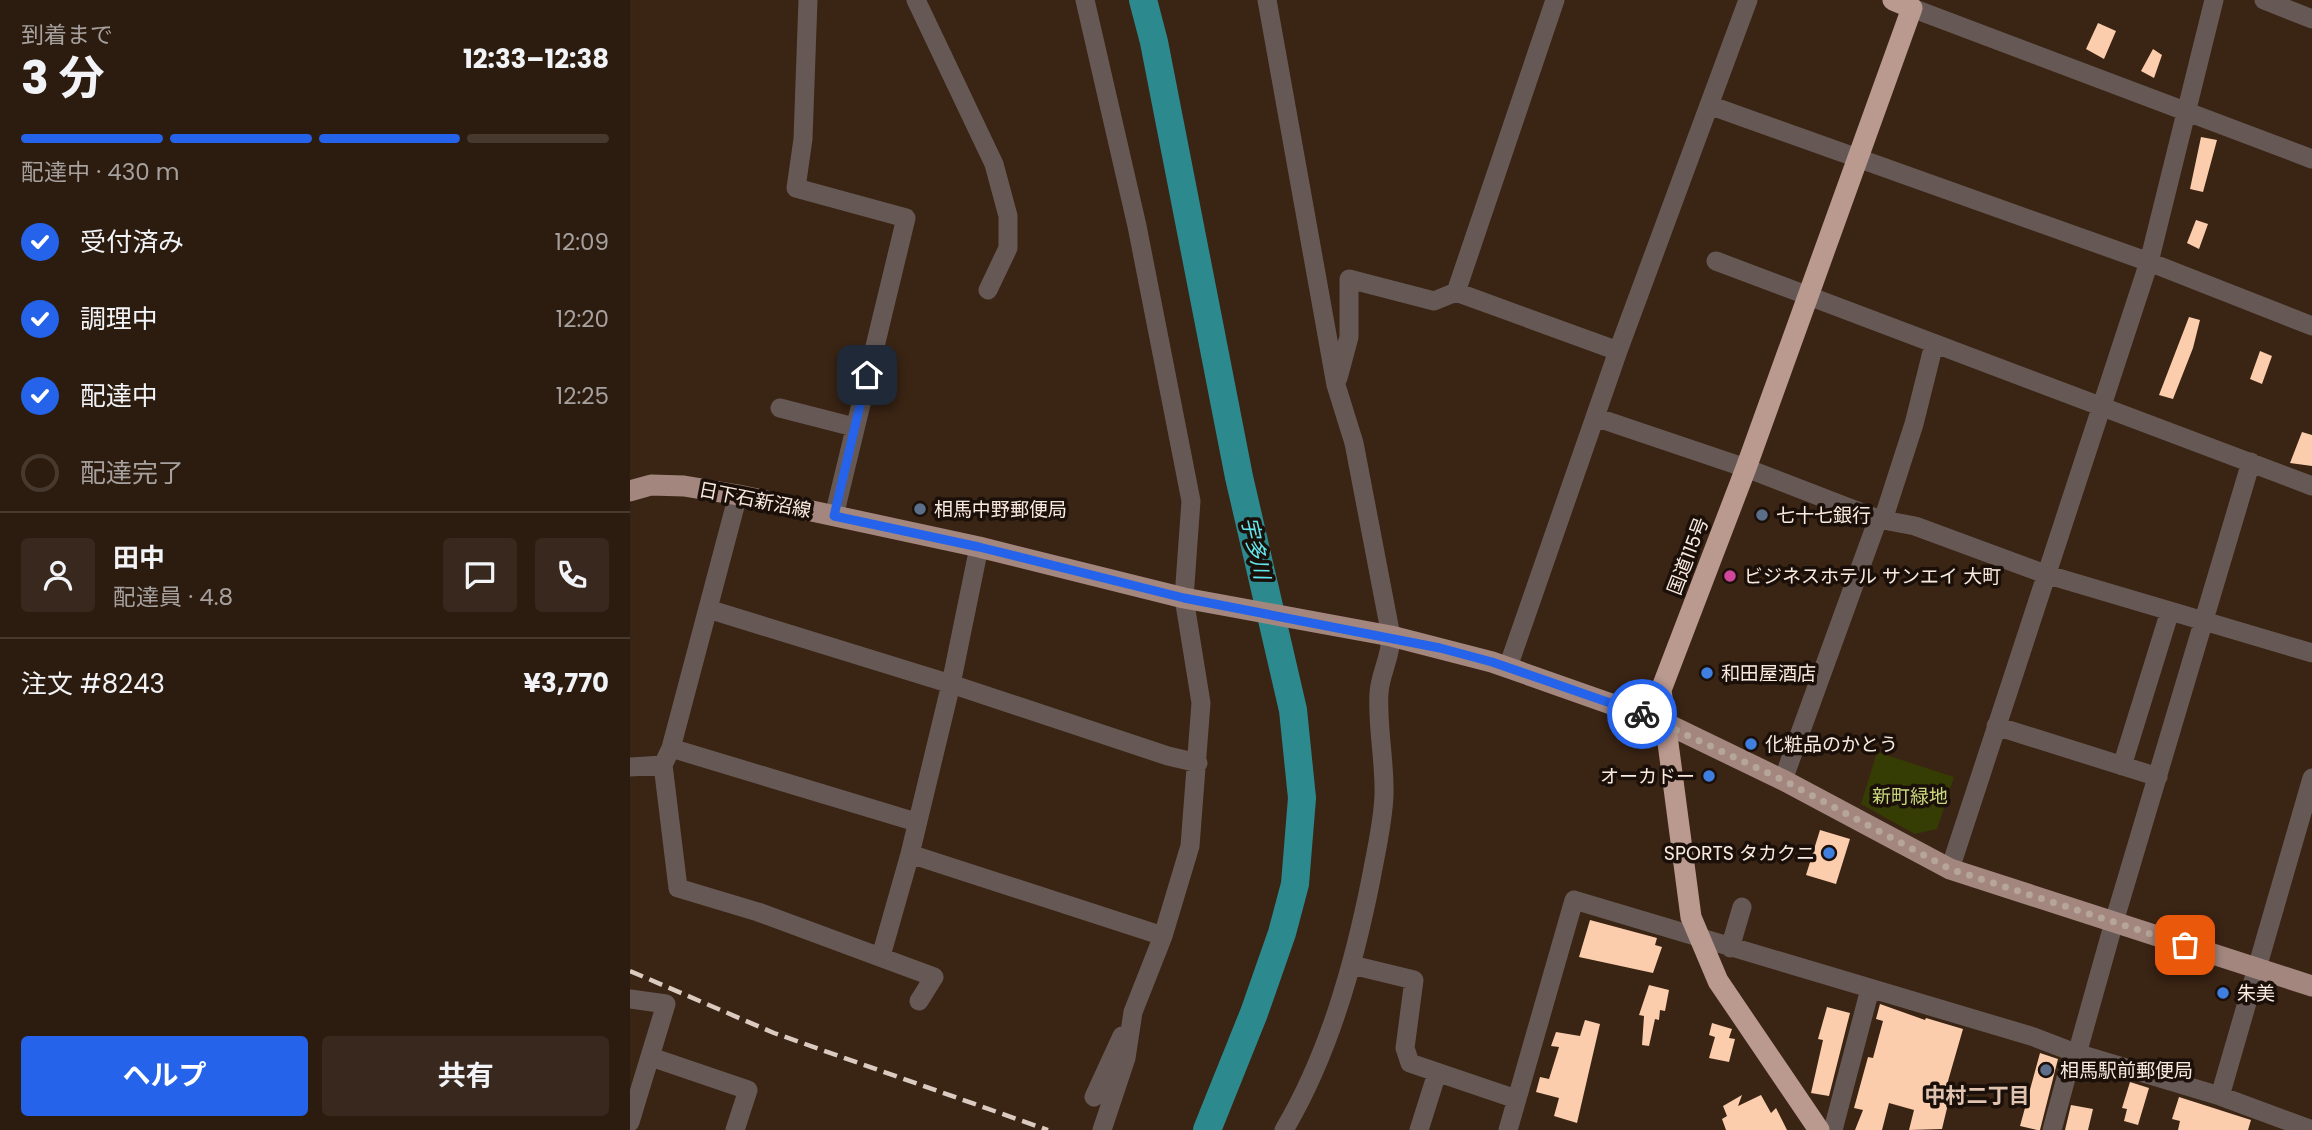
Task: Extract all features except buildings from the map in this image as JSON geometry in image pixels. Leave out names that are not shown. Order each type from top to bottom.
[{"type":"highway","name":"国道115号","points":[[1819,1130],[1718,981],[1691,917],[1661,690],[1858,158],[1903,4]]},
{"type":"main road","name":"日下石新沼線","points":[[630,491],[651,485],[684,486],[738,495],[979,547],[1194,600],[1386,636],[1508,667],[1665,723],[1783,780],[1950,869],[2312,986]]},
{"type":"street","points":[[808,0],[804,126],[796,188],[906,219],[834,516]]},
{"type":"street","points":[[916,0],[994,164],[1008,216],[1008,248],[988,290]]},
{"type":"street","points":[[1085,0],[1137,226],[1191,501],[1201,703],[1190,846],[1163,936],[1133,1012],[1094,1097]]},
{"type":"street","points":[[1267,0],[1336,385],[1354,443],[1386,636],[1391,652],[1378,691],[1384,794],[1380,830],[1352,965],[1307,1088],[1285,1129]]},
{"type":"street","points":[[1456,292],[1555,0]]},
{"type":"street","points":[[1508,667],[1618,351],[1748,0]]},
{"type":"street","points":[[1950,869],[2149,262],[2214,0]]},
{"type":"street","points":[[2264,0],[2312,19]]},
{"type":"street","points":[[1903,4],[2312,159]]},
{"type":"street","points":[[1709,105],[2149,262],[2312,326]]},
{"type":"street","points":[[1716,261],[2312,486]]},
{"type":"street","points":[[1336,385],[1349,337],[1349,279],[1434,301],[1456,292],[1618,351]]},
{"type":"street","points":[[1783,780],[1914,424],[1934,344]]},
{"type":"street","points":[[780,408],[854,427]]},
{"type":"street","points":[[1595,417],[1745,468],[1880,520],[1915,526],[2045,574],[2312,653]]},
{"type":"street","points":[[2052,1130],[2251,462]]},
{"type":"street","points":[[738,495],[667,757],[678,888],[758,912],[934,977],[919,1001]]},
{"type":"street","points":[[881,956],[910,854],[951,684],[979,547]]},
{"type":"street","points":[[708,609],[951,684],[1168,756],[1198,763]]},
{"type":"street","points":[[2122,766],[2170,611]]},
{"type":"street","points":[[1996,726],[2158,777]]},
{"type":"street","points":[[630,767],[667,757],[916,822]]},
{"type":"street","points":[[2220,1096],[2312,778]]},
{"type":"street","points":[[910,854],[1163,936]]},
{"type":"street","points":[[1508,1130],[1574,900],[2034,1037],[2075,1053],[2220,1096],[2312,1130]]},
{"type":"street","points":[[1730,948],[1742,907]]},
{"type":"street","points":[[1352,965],[1414,981],[1405,1048],[1410,1063],[1516,1099]]},
{"type":"street","points":[[1833,1130],[1870,989]]},
{"type":"street","points":[[630,999],[666,1004],[630,1122]]},
{"type":"street","points":[[1102,1130],[1126,1058],[1133,1012]]},
{"type":"street","points":[[651,1056],[748,1090],[735,1130]]},
{"type":"street","points":[[1419,1130],[1437,1073]]},
{"type":"green space","name":"新町緑地","points":[[1877,752],[1954,777],[1937,829],[1915,834],[1861,804]]},
{"type":"waterway","name":"宇多川","points":[[1143,0],[1154,42],[1239,477],[1293,710],[1302,798],[1295,884],[1282,933],[1254,1013],[1207,1130]]},
{"type":"railway","points":[[630,971],[774,1033],[1048,1130]]},
{"type":"way so far","points":[[1642,714],[1785,781],[1908,849],[1950,869],[2185,945]]},
{"type":"place","name":"相馬中野郵便局","points":[[920,509]]},
{"type":"place","name":"七十七銀行","points":[[1762,515]]},
{"type":"place","name":"ビジネスホテル サンエイ 大町","points":[[1730,576]]},
{"type":"place","name":"和田屋酒店","points":[[1707,673]]},
{"type":"place","name":"化粧品のかとう","points":[[1751,744]]},
{"type":"place","name":"オーカドー","points":[[1709,776]]},
{"type":"place","name":"SPORTS タカクニ","points":[[1829,853]]},
{"type":"place","name":"朱美","points":[[2223,993]]},
{"type":"place","name":"相馬駅前郵便局","points":[[2046,1070]]},
{"type":"district","name":"中村二丁目","points":[[1977,1095]]},
{"type":"route","points":[[867,375],[834,516],[979,547],[1184,598],[1391,636],[1440,648],[1492,662],[1642,714]]}]
